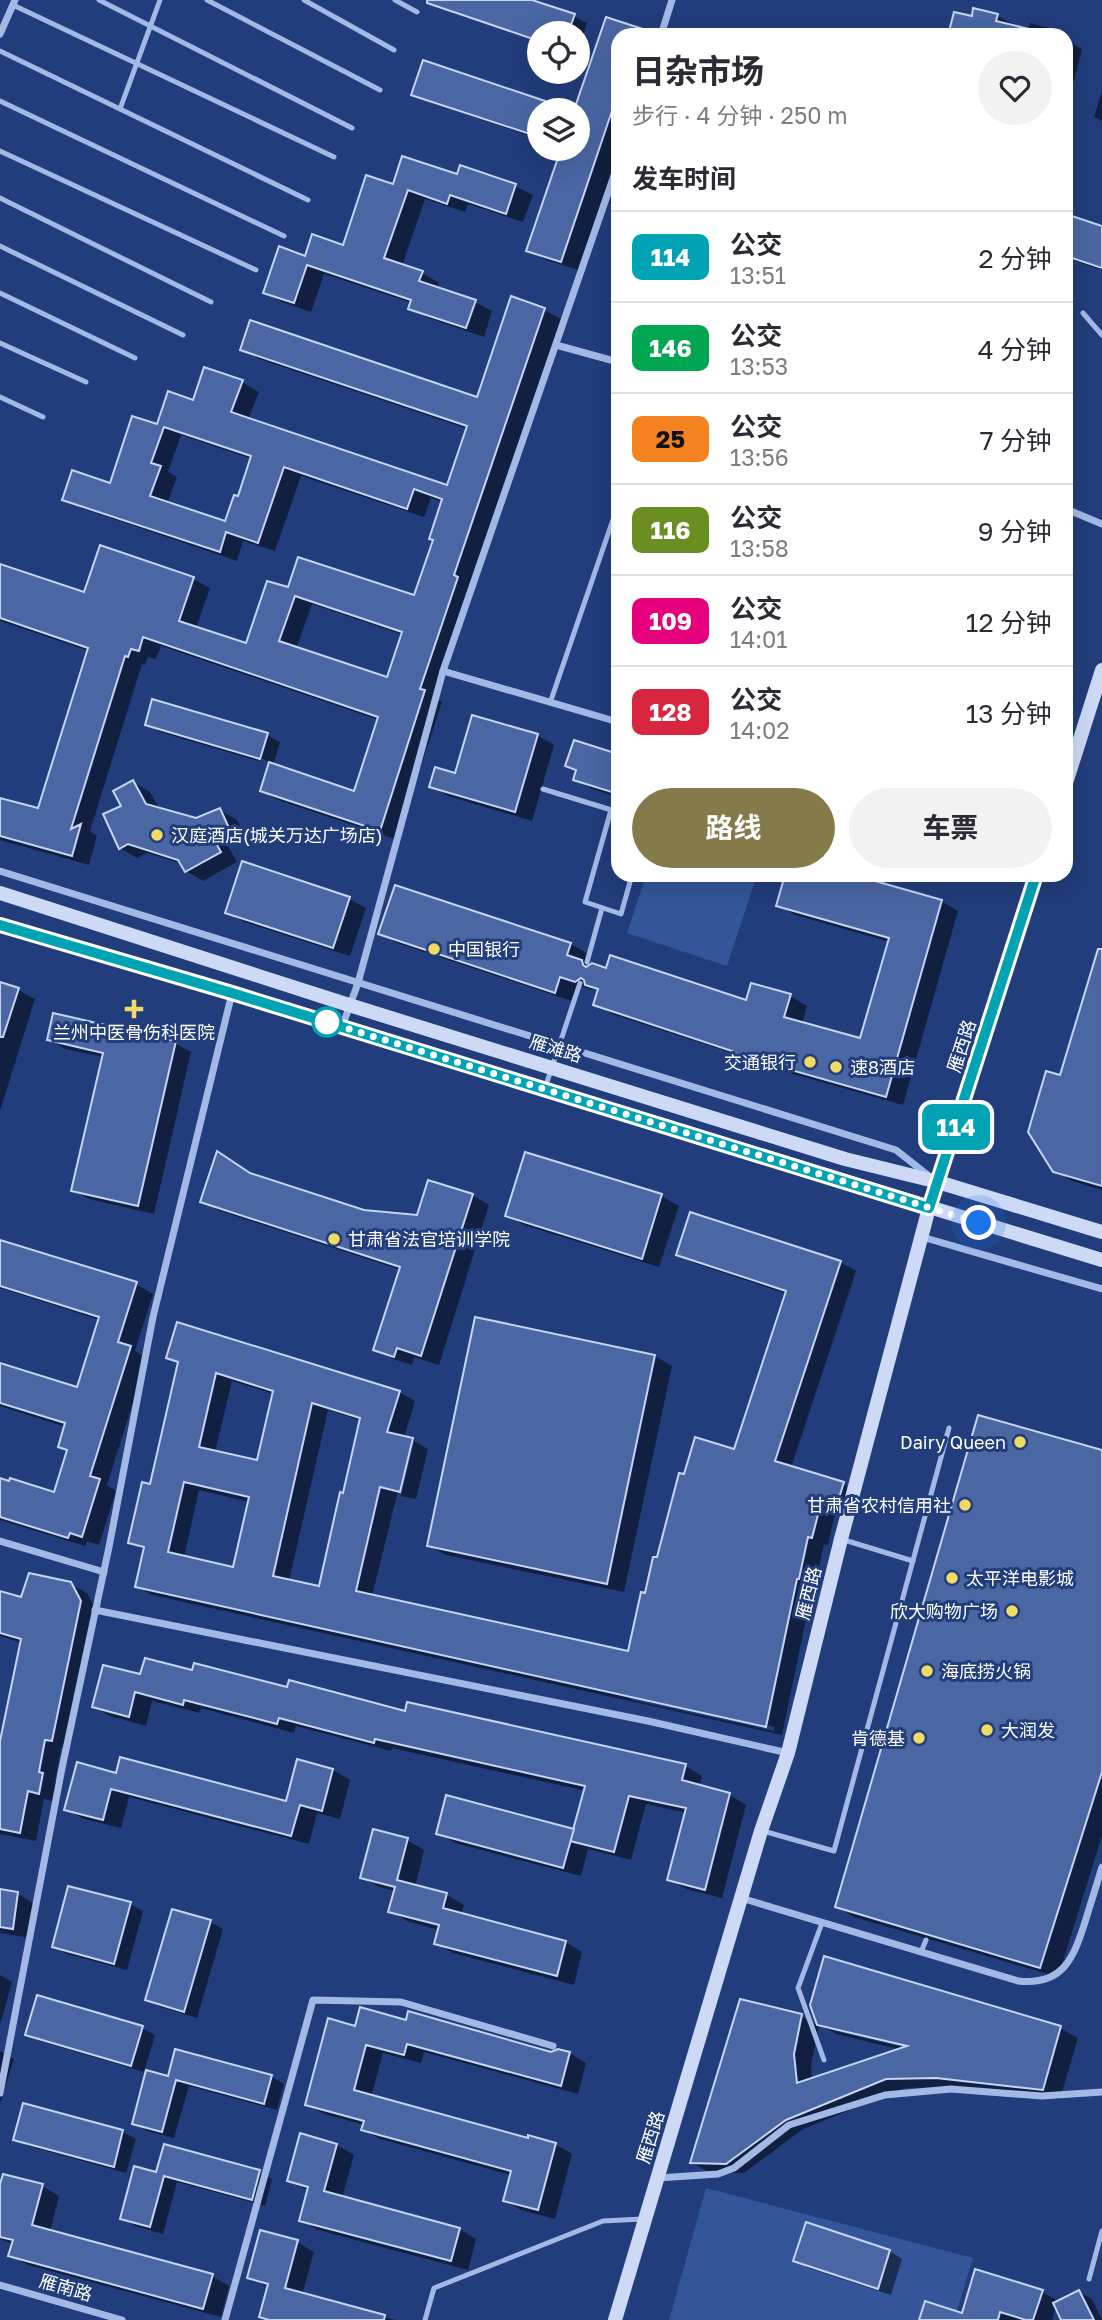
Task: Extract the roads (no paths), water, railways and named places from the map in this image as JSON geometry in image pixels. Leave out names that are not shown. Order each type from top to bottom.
[{"type":"main road","points":[[1073,761],[1102,670]]},
{"type":"main road","name":"雁西路","points":[[615,2320],[761,1831],[788,1753],[841,1539],[929,1208],[1034,882]]},
{"type":"main road","name":"雁滩路","points":[[0,893],[349,1005],[845,1158],[937,1182],[1102,1232]]},
{"type":"main road","points":[[0,925],[545,1088],[1102,1260]]},
{"type":"street","points":[[663,28],[672,0]]},
{"type":"street","points":[[0,34],[14,3]]},
{"type":"street","points":[[342,1027],[358,983],[443,671],[611,184]]},
{"type":"street","points":[[556,345],[611,360]]},
{"type":"street","points":[[1073,512],[1102,524]]},
{"type":"street","points":[[443,671],[611,720]]},
{"type":"street","points":[[0,871],[896,1150],[937,1182]]},
{"type":"street","points":[[0,2093],[153,1317],[232,993]]},
{"type":"street","points":[[922,1237],[1102,1289]]},
{"type":"street","points":[[0,1541],[104,1572]]},
{"type":"street","points":[[95,1610],[634,1718],[788,1753]]},
{"type":"street","points":[[741,1898],[1018,1981],[1036,1983],[1055,1975],[1069,1963],[1102,1867]]},
{"type":"street","points":[[225,2320],[313,2000],[401,2002],[553,2046]]},
{"type":"street","points":[[658,2178],[718,2174],[734,2168],[789,2125],[886,2095],[951,2089],[1042,2096],[1102,2092]]},
{"type":"street","name":"雁南路","points":[[0,2285],[122,2320]]},
{"type":"lane","points":[[99,0],[352,128]]},
{"type":"lane","points":[[120,109],[160,0]]},
{"type":"lane","points":[[207,0],[380,90]]},
{"type":"lane","points":[[304,0],[394,50]]},
{"type":"lane","points":[[396,0],[417,12]]},
{"type":"lane","points":[[14,3],[334,157]]},
{"type":"lane","points":[[0,51],[307,200]]},
{"type":"lane","points":[[0,101],[284,236]]},
{"type":"lane","points":[[0,151],[256,270]]},
{"type":"lane","points":[[0,198],[211,302]]},
{"type":"lane","points":[[0,246],[183,335]]},
{"type":"lane","points":[[0,293],[135,358]]},
{"type":"lane","points":[[1083,313],[1102,335]]},
{"type":"lane","points":[[0,343],[86,382]]},
{"type":"lane","points":[[0,397],[43,418]]},
{"type":"lane","points":[[550,703],[611,525]]},
{"type":"lane","points":[[543,789],[611,810]]},
{"type":"lane","points":[[611,823],[585,902],[621,914],[630,882]]},
{"type":"lane","points":[[587,962],[602,908]]},
{"type":"lane","points":[[545,1088],[580,983]]},
{"type":"lane","points":[[761,1831],[834,1851],[949,1428]]},
{"type":"lane","points":[[841,1539],[913,1561]]},
{"type":"lane","points":[[822,1923],[798,1988],[824,2060]]},
{"type":"lane","points":[[921,1952],[926,1940]]},
{"type":"lane","points":[[425,2320],[434,2288],[603,2221],[646,2219]]},
{"type":"lane","points":[[1089,2279],[1102,2231]]},
{"type":"place","name":"汉庭酒店(城关万达广场店)","points":[[157,835]]},
{"type":"place","name":"中国银行","points":[[434,949]]},
{"type":"place","name":"兰州中医骨伤科医院","points":[[134,1009]]},
{"type":"place","name":"交通银行","points":[[810,1062]]},
{"type":"place","name":"速8酒店","points":[[836,1067]]},
{"type":"place","name":"甘肃省法官培训学院","points":[[334,1239]]},
{"type":"place","name":"Dairy Queen","points":[[1020,1442]]},
{"type":"place","name":"甘肃省农村信用社","points":[[965,1505]]},
{"type":"place","name":"太平洋电影城","points":[[952,1578]]},
{"type":"place","name":"欣大购物广场","points":[[1012,1611]]},
{"type":"place","name":"海底捞火锅","points":[[927,1671]]},
{"type":"place","name":"大润发","points":[[987,1730]]},
{"type":"place","name":"肯德基","points":[[919,1738]]}]
